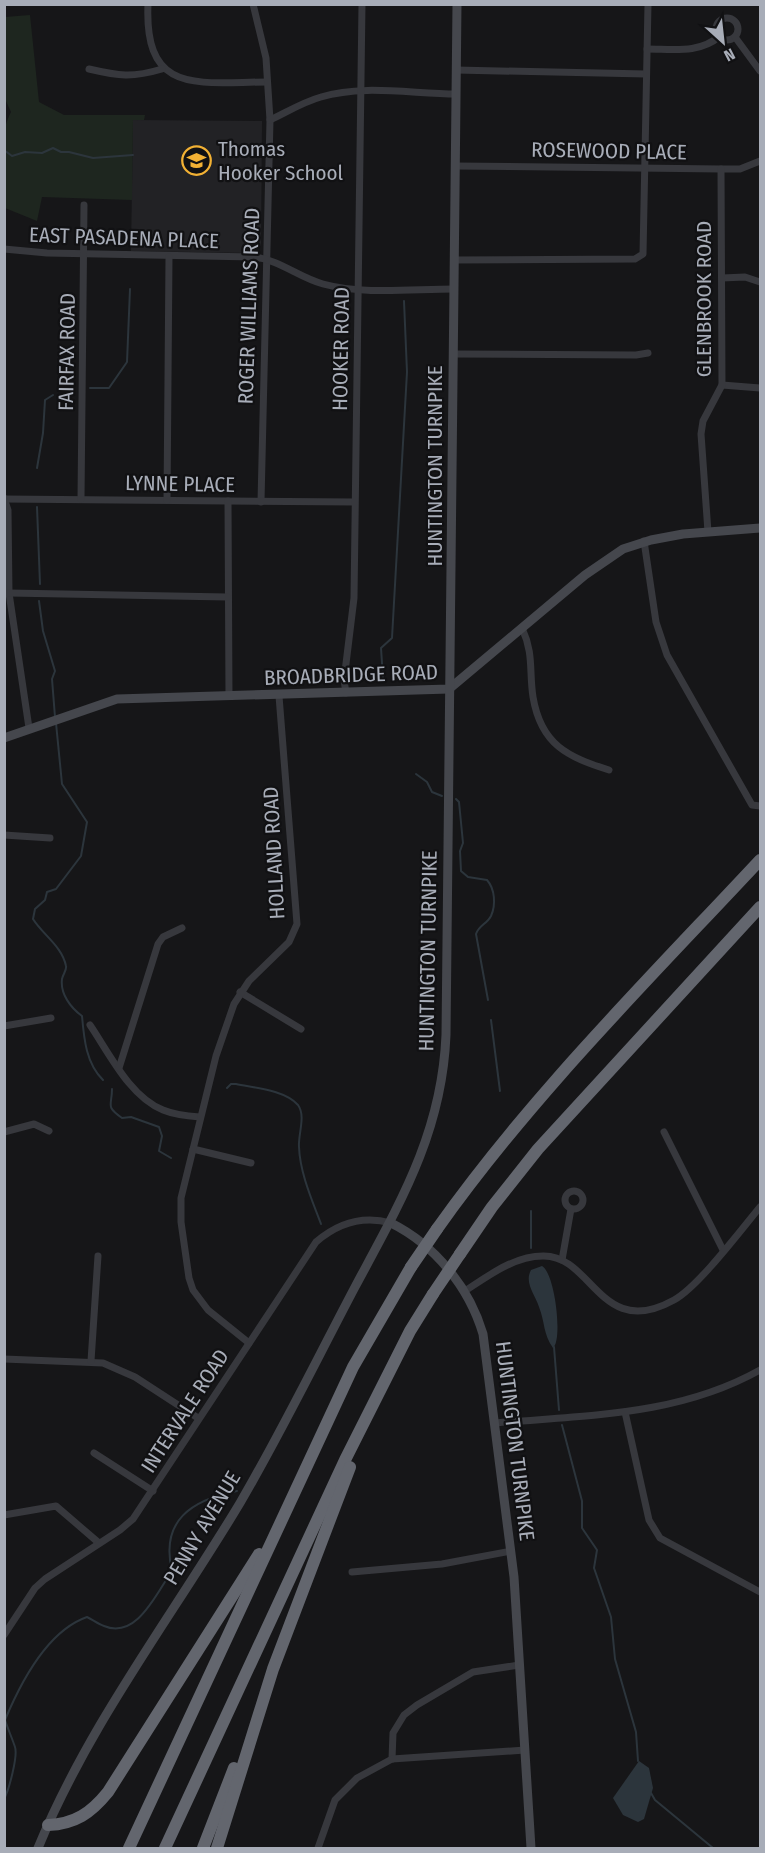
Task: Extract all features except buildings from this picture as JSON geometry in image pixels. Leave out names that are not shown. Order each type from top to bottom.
[{"type":"highway","points":[[706,917],[760,850]]},
{"type":"highway","points":[[129,1848],[353,1367],[411,1267],[480,1169],[535,1104],[760,860]]},
{"type":"highway","points":[[165,1848],[379,1389],[433,1294],[492,1207],[538,1149],[760,907]]},
{"type":"highway","points":[[203,1848],[379,1389]]},
{"type":"highway","points":[[48,1825],[65,1824],[78,1819],[108,1792],[295,1494]]},
{"type":"highway","points":[[217,1848],[273,1669]]},
{"type":"main road","name":"HUNTINGTON TURNPIKE","points":[[457,4],[443,1069],[428,1137],[391,1223],[411,1235],[438,1259],[465,1290],[483,1334],[511,1551],[531,1848]]},
{"type":"main road","name":"BROADBRIDGE ROAD","points":[[4,738],[67,714],[117,699],[279,696],[449,689],[601,563],[644,542],[708,532],[760,528]]},
{"type":"main road","name":"PENNY AVENUE","points":[[38,1848],[61,1794],[118,1693],[241,1502],[391,1223]]},
{"type":"street","points":[[147,4],[151,47],[162,69],[175,77],[193,81],[267,82]]},
{"type":"street","name":"ROGER WILLIAMS ROAD","points":[[253,4],[265,51],[270,120],[261,502]]},
{"type":"street","name":"HOOKER ROAD","points":[[346,693],[344,680],[354,598],[362,4]]},
{"type":"street","points":[[454,260],[635,260],[643,254],[648,4]]},
{"type":"street","points":[[728,18],[734,21],[738,27],[735,37],[729,40],[720,36],[717,26],[721,21],[728,18]]},
{"type":"street","points":[[647,49],[696,50],[710,44],[720,36]]},
{"type":"street","points":[[735,37],[760,71]]},
{"type":"street","points":[[89,69],[123,77],[138,76],[162,69]]},
{"type":"street","points":[[456,70],[646,75]]},
{"type":"street","points":[[270,120],[323,96],[360,91],[456,94]]},
{"type":"street","name":"ROSEWOOD PLACE","points":[[455,165],[721,170],[740,169],[760,161]]},
{"type":"street","name":"GLENBROOK ROAD","points":[[708,532],[701,434],[703,421],[722,385],[721,170]]},
{"type":"street","name":"FAIRFAX ROAD","points":[[81,499],[84,205]]},
{"type":"street","name":"EAST PASADENA PLACE","points":[[4,249],[85,255],[267,259],[322,284],[358,289],[454,289]]},
{"type":"street","points":[[166,500],[169,257]]},
{"type":"street","points":[[722,278],[745,277],[760,282]]},
{"type":"street","points":[[453,354],[636,355],[648,353]]},
{"type":"street","points":[[722,385],[760,388]]},
{"type":"street","points":[[5,499],[9,593],[29,728]]},
{"type":"street","name":"LYNNE PLACE","points":[[5,499],[354,502]]},
{"type":"street","points":[[228,501],[229,696]]},
{"type":"street","points":[[644,542],[656,622],[667,655],[756,805]]},
{"type":"street","points":[[9,593],[227,597]]},
{"type":"street","points":[[522,628],[532,663],[533,698],[548,735],[567,755],[609,770]]},
{"type":"street","name":"HOLLAND ROAD","points":[[249,1343],[201,1304],[189,1278],[180,1209],[216,1056],[240,992],[289,942],[297,924],[279,696]]},
{"type":"street","points":[[4,835],[50,838]]},
{"type":"street","points":[[119,1068],[158,944],[163,937],[182,928]]},
{"type":"street","points":[[240,992],[301,1029]]},
{"type":"street","points":[[4,1026],[51,1018]]},
{"type":"street","points":[[90,1025],[136,1089],[161,1109],[200,1117]]},
{"type":"street","points":[[4,1132],[34,1124],[50,1131]]},
{"type":"street","points":[[664,1132],[723,1250]]},
{"type":"street","points":[[193,1149],[251,1163]]},
{"type":"street","points":[[465,1290],[513,1262],[543,1256],[562,1260],[598,1294],[617,1306],[646,1310],[676,1300],[760,1207]]},
{"type":"street","points":[[562,1260],[570,1209]]},
{"type":"street","name":"INTERVALE ROAD","points":[[4,1635],[45,1579],[127,1525],[153,1491],[299,1264],[324,1234],[358,1220],[379,1220],[391,1223]]},
{"type":"street","points":[[91,1361],[98,1256]]},
{"type":"street","points":[[4,1359],[104,1363],[135,1377],[198,1418]]},
{"type":"street","points":[[496,1423],[663,1408],[726,1389],[760,1370]]},
{"type":"street","points":[[625,1412],[649,1520],[660,1538],[760,1592]]},
{"type":"street","points":[[94,1453],[153,1491]]},
{"type":"street","points":[[4,1515],[56,1506],[99,1543]]},
{"type":"street","points":[[352,1572],[442,1564],[511,1551]]},
{"type":"street","points":[[393,1759],[393,1733],[404,1715],[417,1705],[473,1672],[519,1665]]},
{"type":"street","points":[[318,1848],[335,1800],[357,1778],[393,1759],[525,1750]]},
{"type":"shaded area","points":[[30,15],[39,102],[64,115],[145,115],[144,120],[133,120],[132,200],[42,197],[37,221],[5,208],[5,152],[7,152],[4,138],[5,127],[11,112],[5,99],[5,17]]},
{"type":"shaded area","name":"Thomas Hooker School","points":[[133,120],[262,121],[261,245],[258,250],[252,253],[131,251]]},
{"type":"shaded area","points":[[542,1266],[551,1281],[556,1307],[557,1333],[553,1348],[547,1338],[541,1312],[529,1279],[531,1270]]},
{"type":"shaded area","points":[[639,1761],[649,1768],[653,1788],[644,1819],[638,1822],[623,1815],[613,1798]]},
{"type":"waterway","points":[[4,150],[12,156],[25,152],[42,153],[53,148],[61,152],[93,158],[133,155]]},
{"type":"waterway","points":[[90,388],[109,388],[127,362],[130,289]]},
{"type":"waterway","points":[[383,678],[381,648],[392,638],[407,372],[404,301]]},
{"type":"waterway","points":[[37,468],[43,433],[45,400],[53,395]]},
{"type":"waterway","points":[[37,507],[40,584]]},
{"type":"waterway","points":[[39,601],[43,631],[55,671],[52,679],[55,717]]},
{"type":"waterway","points":[[56,723],[62,784],[87,822],[81,856],[56,889],[47,892],[45,900],[35,909],[33,919],[61,952],[66,968],[62,979],[63,990],[70,1005],[82,1016],[89,1058],[103,1080]]},
{"type":"waterway","points":[[416,774],[427,782],[432,792],[442,796]]},
{"type":"waterway","points":[[456,799],[459,802],[463,843],[460,851],[461,871],[468,877],[487,880],[494,897],[491,916],[476,934],[488,1000]]},
{"type":"waterway","points":[[491,1020],[500,1091]]},
{"type":"waterway","points":[[227,1088],[231,1084],[236,1084],[269,1090],[286,1096],[298,1105],[302,1120],[299,1142],[302,1167],[321,1224]]},
{"type":"waterway","points":[[112,1089],[111,1108],[113,1111],[122,1118],[131,1117],[159,1127],[162,1136],[159,1151],[171,1158]]},
{"type":"waterway","points":[[531,1211],[531,1248]]},
{"type":"waterway","points":[[554,1347],[559,1410]]},
{"type":"waterway","points":[[562,1425],[582,1501],[582,1528],[597,1550],[594,1568],[611,1617],[615,1659],[636,1732],[638,1761]]},
{"type":"waterway","points":[[4,1799],[16,1751],[5,1720],[27,1675],[47,1646],[59,1634],[87,1617],[116,1629],[136,1620],[145,1612],[172,1571],[169,1554],[175,1526],[193,1507],[206,1500],[237,1491]]},
{"type":"waterway","points":[[651,1793],[655,1800],[713,1848]]},
{"type":"place","name":"Thomas Hooker School","points":[[197,161]]}]
